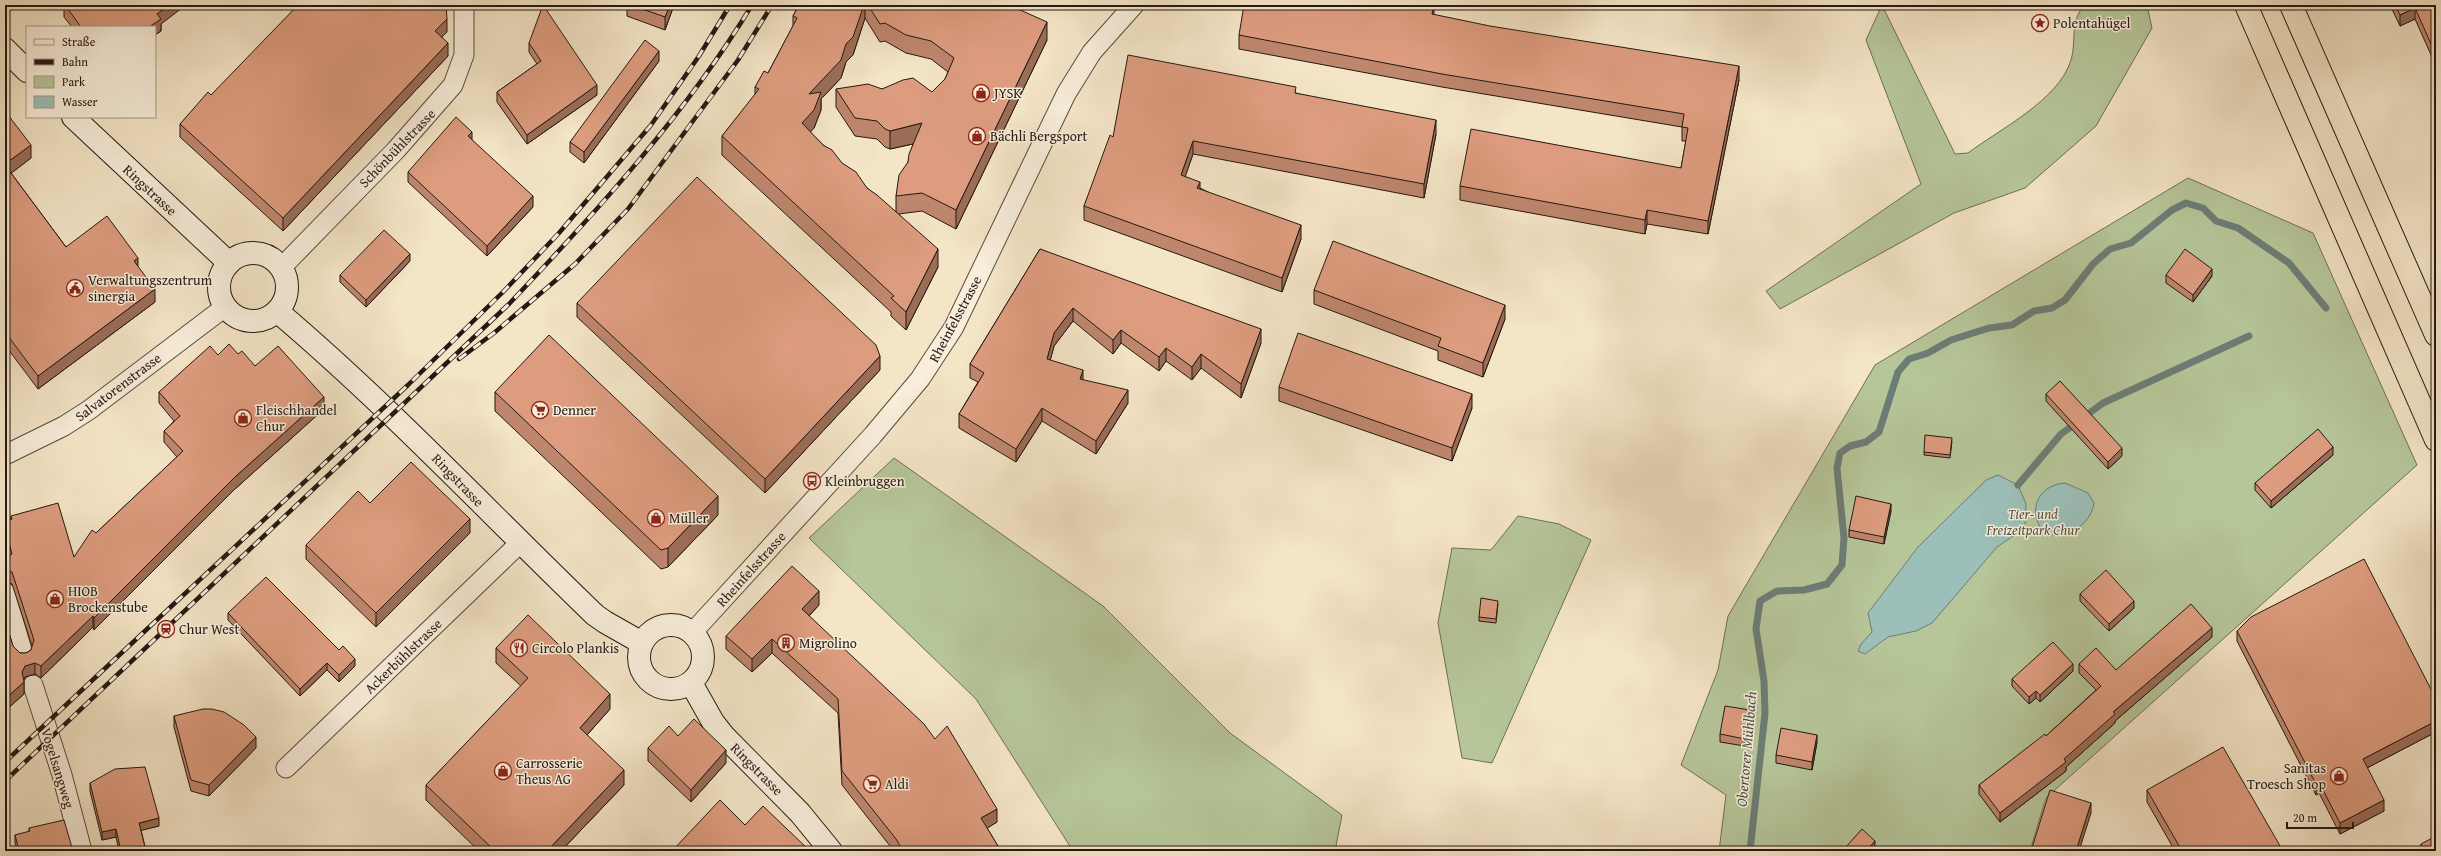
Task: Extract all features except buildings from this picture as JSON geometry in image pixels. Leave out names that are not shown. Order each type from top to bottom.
[{"type":"highway","points":[[2246,5],[2436,440]]},
{"type":"highway","points":[[2291,5],[2436,335]]},
{"type":"main road","points":[[5,49],[26,70]]},
{"type":"main road","name":"Ringstrasse","points":[[74,118],[228,263]]},
{"type":"main road","points":[[243,254],[260,254],[269,257],[281,268],[285,275],[287,290],[277,311],[265,320],[250,321],[236,317],[225,307],[221,300],[218,284],[220,276],[228,263],[243,254]]},
{"type":"main road","name":"Ringstrasse","points":[[277,311],[425,446],[520,543],[600,618],[642,642]]},
{"type":"main road","points":[[665,626],[684,628],[692,633],[702,648],[703,658],[699,671],[691,682],[673,690],[654,685],[646,679],[638,661],[642,642],[655,629],[665,626]]},
{"type":"main road","name":"Ringstrasse","points":[[691,682],[713,722],[724,736],[800,813],[830,851]]},
{"type":"street","name":"Schönbühlstrasse","points":[[281,268],[416,129],[453,85],[464,55],[464,5]]},
{"type":"street","name":"Rheinfelsstrasse","points":[[692,633],[873,435],[920,379],[954,327],[1066,94],[1092,52],[1134,5]]},
{"type":"street","name":"Salvatorenstrasse","points":[[5,455],[64,426],[90,410],[225,307]]},
{"type":"street","name":"Ackerbühlstrasse","points":[[286,768],[520,543]]},
{"type":"street","points":[[5,592],[23,654]]},
{"type":"street","name":"Vogelsangweg","points":[[33,685],[62,774],[82,851]]},
{"type":"green space","points":[[1882,5],[1955,154],[1968,153],[2042,101],[2054,88],[2064,74],[2071,60],[2076,19],[2084,5],[2147,5],[2152,28],[2096,126],[2025,188],[1954,213],[1780,309],[1766,291],[1921,184],[1866,40]]},
{"type":"green space","name":"Tier- und Freizeitpark Chur","points":[[2188,178],[2313,233],[2417,465],[2046,798],[2030,851],[1719,851],[1726,795],[1681,765],[1718,670],[1728,616],[1875,365]]},
{"type":"green space","points":[[894,458],[1103,606],[1230,733],[1342,815],[1335,851],[1073,851],[976,699],[809,538]]},
{"type":"green space","points":[[1518,516],[1559,524],[1591,540],[1492,763],[1462,758],[1438,623],[1452,548],[1491,550]]},
{"type":"water","points":[[1998,475],[2018,485],[2026,504],[2025,528],[1997,547],[1932,623],[1916,631],[1888,637],[1865,654],[1858,651],[1861,644],[1872,632],[1868,613],[1918,547],[1986,480]]},
{"type":"water","points":[[2065,483],[2088,493],[2094,503],[2092,511],[2083,524],[2070,532],[2046,535],[2036,518],[2037,502],[2047,489],[2055,485]]},
{"type":"waterway","name":"Obertorer Mühlbach","points":[[1750,851],[1765,713],[1764,681],[1756,629],[1760,601],[1777,591],[1804,590],[1827,584],[1842,565],[1844,538],[1837,468],[1840,453],[1850,446],[1866,442],[1879,432],[1898,372],[1909,359],[1928,353],[1951,340],[1989,328],[2012,325],[2034,311],[2052,308],[2065,300],[2093,264],[2110,249],[2131,243],[2172,210],[2186,203],[2203,208],[2216,221],[2238,228],[2289,263],[2326,308]]},
{"type":"waterway","points":[[2018,485],[2061,434],[2103,403],[2249,336]]},
{"type":"railway","points":[[5,762],[408,385],[504,291],[559,233],[651,125],[699,56],[730,5]]},
{"type":"railway","points":[[5,781],[509,304],[607,198],[669,123],[726,46],[752,5]]},
{"type":"railway","points":[[459,359],[494,333],[575,264],[628,209],[738,60],[772,5]]},
{"type":"place","name":"Polentahügel","points":[[2040,23]]},
{"type":"place","name":"JYSK","points":[[981,93]]},
{"type":"place","name":"Bächli Bergsport","points":[[977,136]]},
{"type":"place","name":"Verwaltungszentrum sinergia","points":[[75,288]]},
{"type":"place","name":"Denner","points":[[540,410]]},
{"type":"place","name":"Fleischhandel Chur","points":[[243,418]]},
{"type":"place","name":"Kleinbruggen","points":[[812,481]]},
{"type":"place","name":"Müller","points":[[656,518]]},
{"type":"place","name":"HIOB Brockenstube","points":[[55,599]]},
{"type":"place","name":"Chur West","points":[[166,629]]},
{"type":"place","name":"Migrolino","points":[[786,643]]},
{"type":"place","name":"Circolo Plankis","points":[[519,648]]},
{"type":"place","name":"Carrosserie Theus AG","points":[[503,771]]},
{"type":"place","name":"Sanitas Troesch Shop","points":[[2339,776]]},
{"type":"place","name":"Aldi","points":[[872,784]]}]
